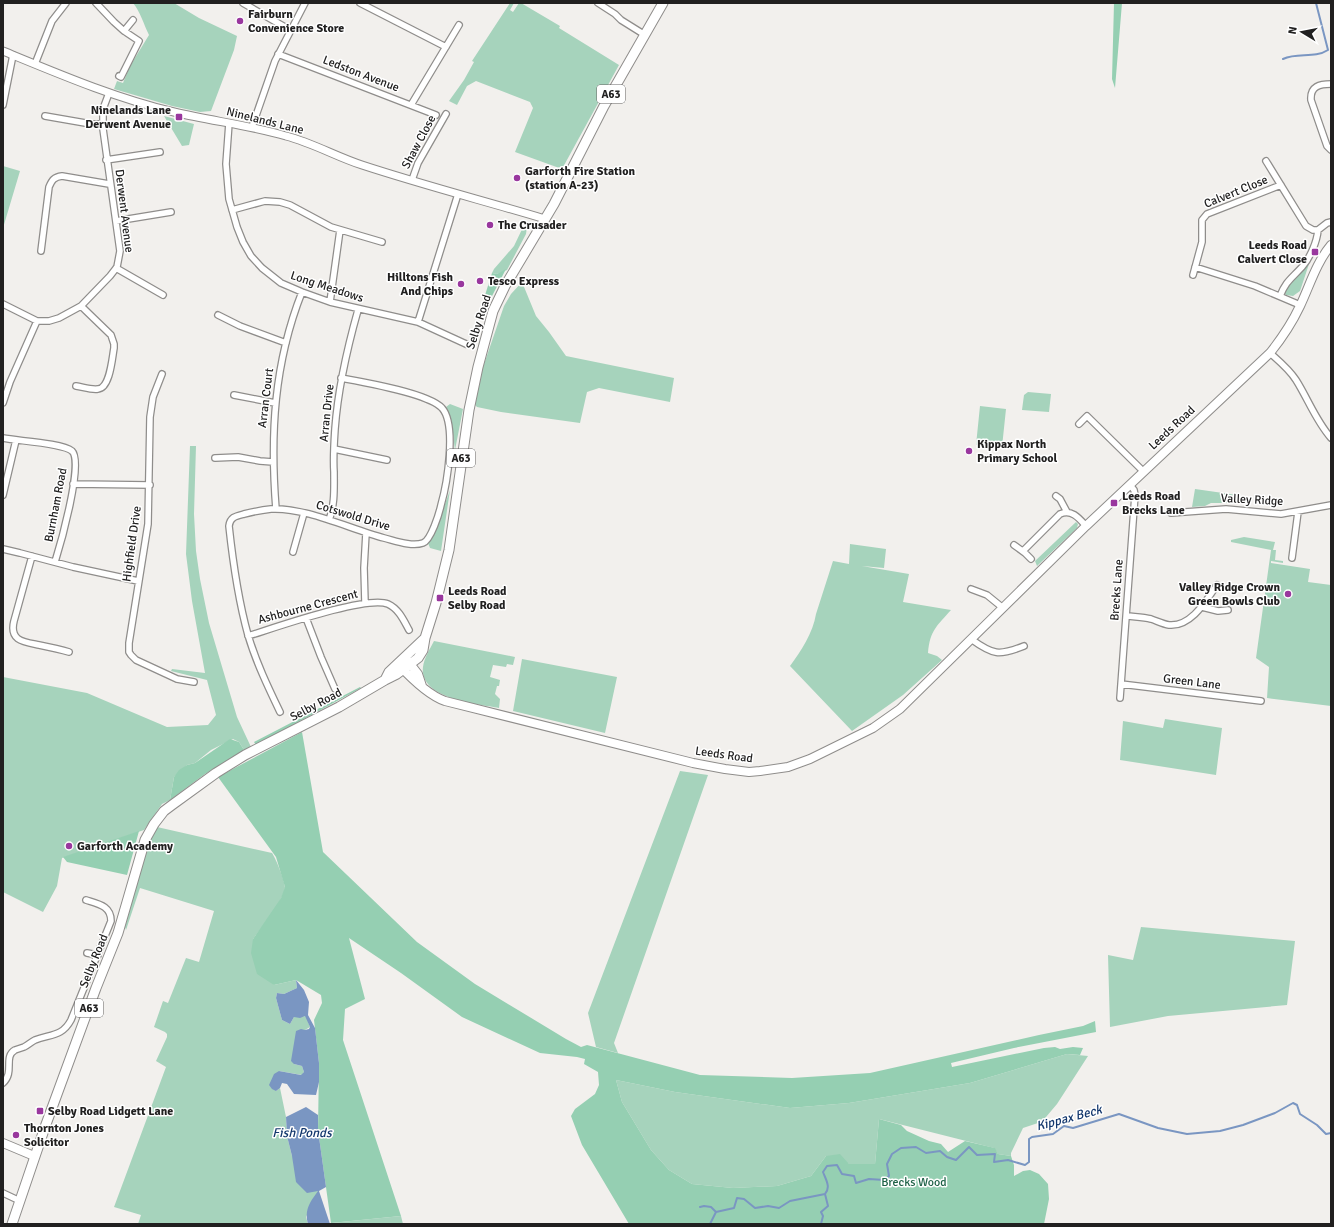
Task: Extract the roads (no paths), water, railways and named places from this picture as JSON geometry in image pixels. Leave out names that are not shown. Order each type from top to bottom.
[{"type":"highway","name":"Selby Road","points":[[12,1224],[34,1156],[96,988],[120,928],[139,858],[147,836],[159,818],[172,805],[233,762],[340,707],[385,680],[389,672],[420,654],[423,650],[425,638],[434,612],[448,550],[469,410],[489,324],[497,300],[546,219],[604,106],[663,3]]},
{"type":"main road","name":"Leeds Road","points":[[404,664],[420,677],[422,686],[433,696],[449,702],[692,763],[737,771],[760,771],[799,764],[873,728],[900,709],[1086,526],[1270,353],[1284,334],[1300,305],[1319,261],[1331,245]]},
{"type":"main road","points":[[3,1143],[34,1156]]},
{"type":"street","points":[[35,64],[52,21],[66,3]]},
{"type":"street","points":[[96,3],[114,22],[139,41],[121,77],[120,76]]},
{"type":"street","points":[[243,3],[290,30]]},
{"type":"street","points":[[252,127],[278,54],[305,3]]},
{"type":"street","points":[[360,3],[446,47]]},
{"type":"street","points":[[598,3],[645,35]]},
{"type":"street","points":[[124,30],[133,20]]},
{"type":"street","points":[[411,105],[460,25]]},
{"type":"street","name":"Ninelands Lane","points":[[3,51],[109,93],[174,112],[252,127],[300,140],[361,165],[546,219]]},
{"type":"street","name":"Ledston Avenue","points":[[278,54],[436,115]]},
{"type":"street","points":[[3,105],[13,55]]},
{"type":"street","points":[[1331,84],[1318,85],[1314,88],[1310,96],[1327,146],[1331,150]]},
{"type":"street","name":"Derwent Avenue","points":[[3,304],[37,320],[49,321],[59,318],[81,306],[116,268],[119,262],[120,251],[102,124],[103,110],[109,93]]},
{"type":"street","name":"Shaw Close","points":[[412,180],[418,163],[446,114]]},
{"type":"street","points":[[45,116],[91,124],[102,124]]},
{"type":"street","name":"Long Meadows","points":[[229,123],[226,164],[232,210],[243,242],[256,262],[278,281],[289,287],[330,302],[358,310],[418,322],[466,344]]},
{"type":"street","points":[[106,160],[160,152]]},
{"type":"street","points":[[1266,161],[1304,223],[1310,228],[1318,230]]},
{"type":"street","points":[[41,251],[49,187],[51,181],[55,177],[62,176],[110,184]]},
{"type":"street","name":"Calvert Close","points":[[1193,275],[1202,242],[1201,223],[1206,214],[1280,185]]},
{"type":"street","points":[[418,322],[458,194]]},
{"type":"street","points":[[232,210],[265,201],[280,202],[290,205],[322,223],[340,230],[382,242]]},
{"type":"street","points":[[116,221],[171,212]]},
{"type":"street","points":[[1280,296],[1286,283],[1306,261],[1317,239],[1318,230],[1327,223],[1331,222]]},
{"type":"street","points":[[330,302],[340,230]]},
{"type":"street","points":[[1195,267],[1255,286],[1300,305]]},
{"type":"street","points":[[116,268],[163,295]]},
{"type":"street","name":"Arran Court","points":[[276,509],[273,462],[275,403],[278,381],[290,326],[302,292]]},
{"type":"street","points":[[76,386],[96,389],[103,387],[108,381],[114,348],[111,335],[81,306]]},
{"type":"street","name":"Arran Drive","points":[[329,520],[335,495],[334,448],[337,404],[348,343],[358,310]]},
{"type":"street","points":[[218,315],[240,326],[286,343]]},
{"type":"street","points":[[3,403],[10,382],[37,320]]},
{"type":"street","points":[[1270,353],[1295,379],[1331,438]]},
{"type":"street","name":"Highfield Drive","points":[[162,374],[153,397],[150,417],[150,486],[148,528],[130,632],[129,652],[136,660],[177,679],[194,682]]},
{"type":"street","name":"Cotswold Drive","points":[[280,712],[260,668],[248,636],[239,600],[229,523],[235,516],[276,509],[304,513],[366,533],[408,543],[422,543],[428,539],[441,507],[446,483],[450,453],[448,426],[445,412],[442,408],[432,401],[395,389],[341,378]]},
{"type":"street","points":[[234,395],[275,403]]},
{"type":"street","points":[[1079,424],[1087,416],[1144,472]]},
{"type":"street","name":"Burnham Road","points":[[3,438],[40,443],[60,447],[74,452],[76,459],[68,515],[55,562]]},
{"type":"street","points":[[3,495],[6,468],[16,440]]},
{"type":"street","points":[[334,448],[387,460]]},
{"type":"street","points":[[215,458],[238,457],[273,462]]},
{"type":"street","points":[[73,484],[150,486]]},
{"type":"street","name":"Brecks Lane","points":[[1120,698],[1135,495],[1134,490],[1130,485]]},
{"type":"street","points":[[1056,496],[1060,499],[1067,512]]},
{"type":"street","name":"Valley Ridge","points":[[1171,513],[1226,509],[1276,514],[1298,512],[1331,505]]},
{"type":"street","points":[[1023,551],[1060,514],[1067,512],[1074,514],[1086,526]]},
{"type":"street","points":[[1292,558],[1298,512]]},
{"type":"street","points":[[293,552],[304,513]]},
{"type":"street","points":[[365,603],[364,568],[366,533]]},
{"type":"street","points":[[1014,545],[1031,559]]},
{"type":"street","points":[[3,549],[138,581]]},
{"type":"street","points":[[32,556],[13,626],[13,631],[22,642],[69,652]]},
{"type":"street","points":[[1127,616],[1148,618],[1165,624],[1176,625],[1186,621],[1202,607],[1216,585]]},
{"type":"street","points":[[971,589],[987,595],[1003,608]]},
{"type":"street","name":"Ashbourne Crescent","points":[[248,636],[306,618],[365,603],[380,602],[390,605],[397,610],[409,630]]},
{"type":"street","points":[[1202,607],[1218,611],[1228,610]]},
{"type":"street","points":[[306,618],[335,689]]},
{"type":"street","points":[[972,639],[988,650],[998,653],[1008,652],[1024,646]]},
{"type":"street","name":"Green Lane","points":[[1121,684],[1260,701]]},
{"type":"street","points":[[3,1083],[9,1074],[9,1060],[12,1053],[35,1040],[57,1034],[67,1028],[110,926],[111,916],[106,907],[86,900]]},
{"type":"street","points":[[87,953],[98,955]]},
{"type":"street","points":[[3,1193],[20,1201]]},
{"type":"water","points":[[296,980],[304,990],[309,1002],[308,1015],[315,1028],[319,1063],[319,1082],[316,1095],[294,1094],[287,1084],[282,1083],[280,1088],[276,1091],[269,1085],[274,1074],[279,1071],[301,1075],[304,1072],[302,1066],[294,1064],[291,1061],[296,1031],[301,1029],[309,1029],[310,1027],[305,1016],[300,1018],[294,1017],[290,1024],[282,1020],[276,998],[277,993],[284,994],[297,988]]},
{"type":"water","name":"Fish Ponds","points":[[306,1107],[318,1115],[318,1130],[326,1187],[319,1191],[330,1224],[308,1224],[307,1210],[318,1191],[307,1193],[296,1182],[287,1136],[286,1117]]},
{"type":"waterway","points":[[1316,3],[1328,50]]},
{"type":"waterway","points":[[1283,59],[1294,56],[1323,53],[1328,50]]},
{"type":"waterway","name":"Kippax Beck","points":[[710,1224],[716,1212],[734,1208],[737,1198],[744,1199],[755,1208],[768,1206],[779,1208],[790,1201],[825,1194],[828,1186],[823,1172],[827,1166],[837,1165],[842,1174],[854,1176],[856,1183],[869,1179],[884,1180],[889,1176],[887,1164],[892,1154],[901,1148],[916,1147],[926,1153],[940,1151],[947,1157],[956,1160],[969,1147],[977,1155],[995,1154],[994,1162],[1008,1160],[1025,1165],[1029,1162],[1029,1139],[1032,1137],[1053,1134],[1064,1126],[1073,1128],[1119,1114],[1158,1128],[1187,1134],[1220,1131],[1243,1125],[1275,1113],[1293,1103],[1297,1105],[1300,1114],[1317,1125],[1326,1134],[1331,1133]]},
{"type":"waterway","points":[[821,1224],[823,1216],[821,1212],[828,1206],[825,1194]]},
{"type":"waterway","points":[[700,1207],[711,1207],[716,1212]]},
{"type":"place","name":"Fairburn Convenience Store","points":[[240,21]]},
{"type":"place","name":"Ninelands Lane Derwent Avenue","points":[[179,117]]},
{"type":"place","name":"Garforth Fire Station (station A-23)","points":[[517,178]]},
{"type":"place","name":"The Crusader","points":[[490,225]]},
{"type":"place","name":"Leeds Road Calvert Close","points":[[1315,252]]},
{"type":"place","name":"Tesco Express","points":[[480,281]]},
{"type":"place","name":"Hilltons Fish And Chips","points":[[461,284]]},
{"type":"place","name":"Kippax North Primary School","points":[[969,451]]},
{"type":"place","name":"Leeds Road Brecks Lane","points":[[1114,503]]},
{"type":"place","name":"Valley Ridge Crown Green Bowls Club","points":[[1288,594]]},
{"type":"place","name":"Leeds Road Selby Road","points":[[440,598]]},
{"type":"place","name":"Garforth Academy","points":[[69,846]]},
{"type":"place","name":"Selby Road Lidgett Lane","points":[[40,1111]]},
{"type":"place","name":"Thornton Jones Solicitor","points":[[16,1135]]},
{"type":"park label","name":"Brecks Wood","points":[[914,1182]]}]
